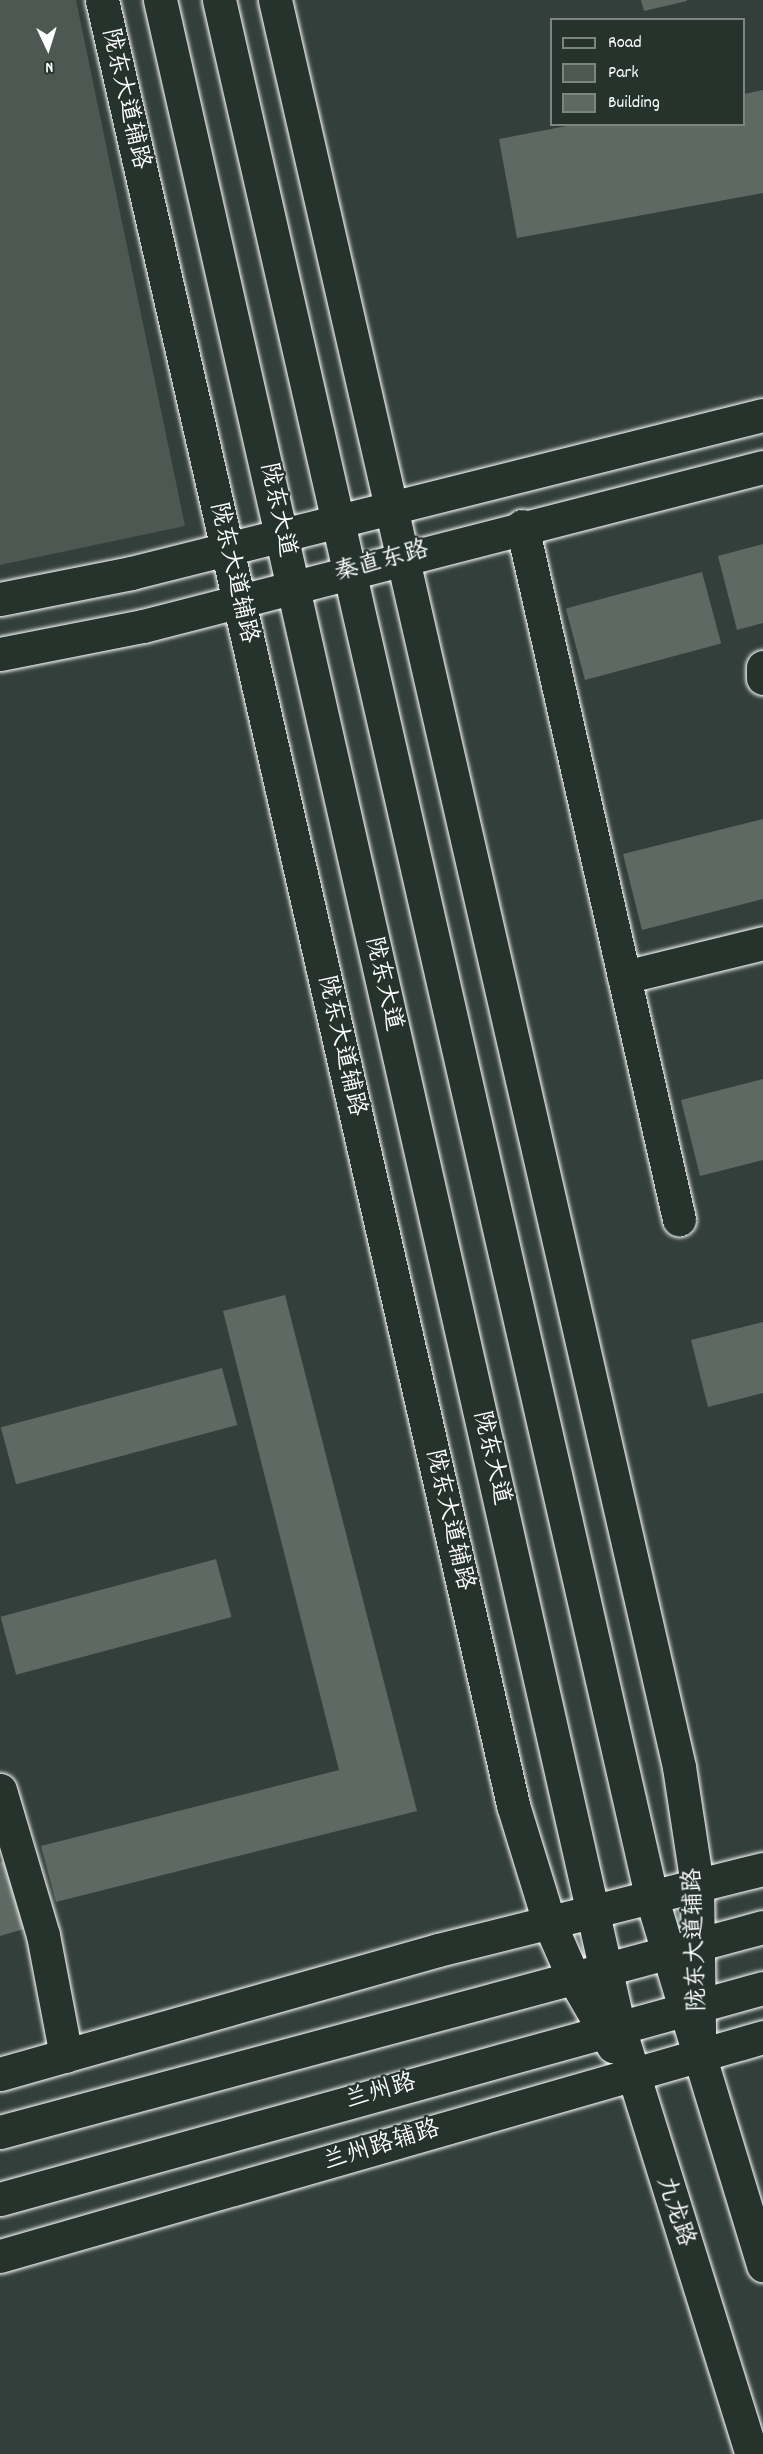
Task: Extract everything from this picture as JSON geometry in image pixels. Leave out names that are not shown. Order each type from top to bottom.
[{"type":"street","name":"陇东大道辅路","points":[[102,0],[513,1805],[549,1922],[573,1977],[611,2030],[631,2073]]},
{"type":"street","name":"陇东大道","points":[[159,0],[605,1968]]},
{"type":"street","points":[[219,0],[651,1896],[666,1953],[692,2007],[697,2055],[763,2265]]},
{"type":"street","name":"陇东大道辅路","points":[[274,0],[679,1767],[698,1885],[700,1944],[692,2007]]},
{"type":"street","points":[[0,599],[131,573],[763,415]]},
{"type":"street","name":"秦直东路","points":[[0,654],[143,626],[522,526],[763,467]]},
{"type":"street","points":[[522,526],[679,1219]]},
{"type":"street","points":[[763,667],[763,678]]},
{"type":"street","points":[[624,977],[763,943]]},
{"type":"street","points":[[0,1790],[43,1935],[66,2056]]},
{"type":"street","points":[[0,2074],[438,1950],[763,1869]]},
{"type":"street","points":[[0,2132],[605,1968],[763,1928]]},
{"type":"street","points":[[605,1968],[611,2030]]},
{"type":"street","name":"兰州路","points":[[0,2199],[763,1988]]},
{"type":"street","name":"兰州路辅路","points":[[0,2256],[196,2202],[631,2073],[763,2037]]},
{"type":"street","name":"九龙路","points":[[631,2073],[752,2454]]},
{"type":"green space","points":[[0,0],[76,0],[185,526],[0,565]]},
{"type":"building","points":[[641,0],[687,0],[687,1],[644,11]]},
{"type":"building","points":[[763,90],[763,193],[517,238],[499,139],[567,126],[745,126],[745,94]]},
{"type":"building","points":[[763,544],[763,623],[737,630],[718,556]]},
{"type":"building","points":[[702,572],[721,643],[585,680],[566,608]]},
{"type":"building","points":[[763,819],[763,899],[642,930],[623,854]]},
{"type":"building","points":[[763,1079],[763,1160],[700,1176],[681,1100]]},
{"type":"building","points":[[285,1295],[417,1811],[56,1902],[41,1846],[339,1770],[223,1311]]},
{"type":"building","points":[[763,1322],[763,1393],[708,1407],[691,1340]]},
{"type":"building","points":[[222,1368],[237,1425],[16,1484],[1,1427]]},
{"type":"building","points":[[216,1559],[232,1617],[16,1675],[1,1617]]},
{"type":"building","points":[[5,1861],[24,1929],[0,1936],[0,1862]]}]
